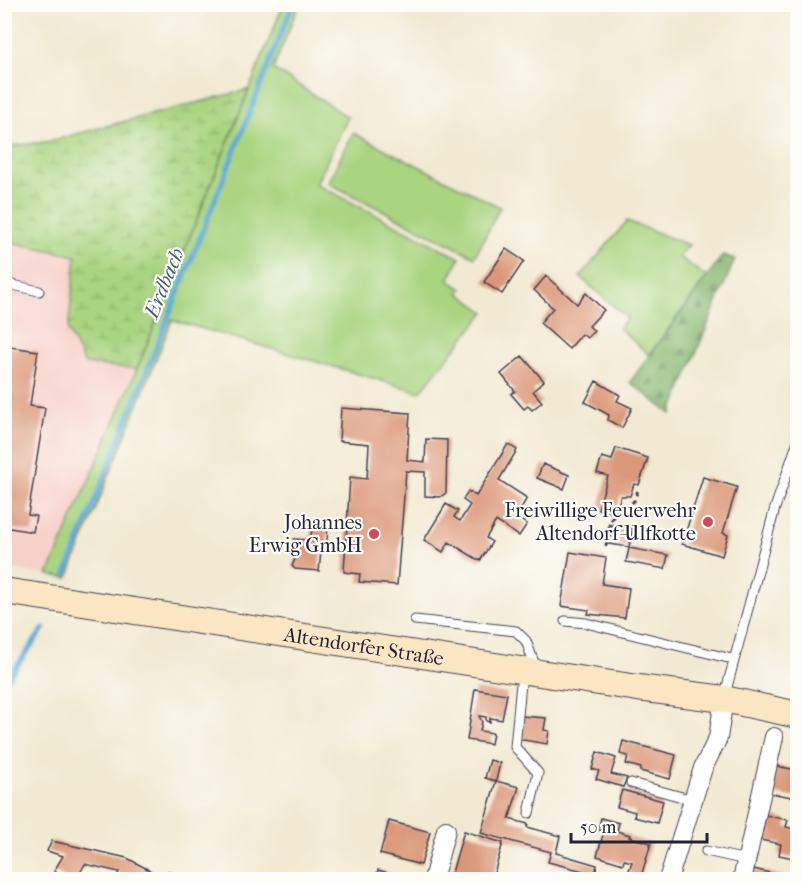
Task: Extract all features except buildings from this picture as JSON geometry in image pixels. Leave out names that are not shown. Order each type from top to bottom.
[{"type":"street","name":"Altendorfer Straße","points":[[4,591],[530,672],[724,699],[798,715]]},
{"type":"street","points":[[669,879],[693,800],[718,738],[724,699]]},
{"type":"street","points":[[742,879],[774,737]]},
{"type":"street","points":[[433,879],[446,830]]},
{"type":"lane","points":[[4,283],[39,291]]},
{"type":"lane","points":[[724,699],[732,659],[775,508],[798,441]]},
{"type":"lane","points":[[416,620],[516,632],[526,641],[530,672],[515,747],[538,773],[529,813]]},
{"type":"lane","points":[[565,621],[586,623],[732,659]]},
{"type":"lane","points":[[631,783],[693,800]]},
{"type":"lane","points":[[706,851],[746,860]]},
{"type":"path","points":[[606,546],[610,520],[634,501],[638,490]]},
{"type":"shaded area","points":[[4,241],[76,256],[68,331],[85,364],[137,369],[48,575],[5,568]]},
{"type":"green space","points":[[283,5],[299,5],[273,69],[348,117],[316,184],[460,258],[448,280],[462,289],[459,293],[485,312],[420,392],[172,320],[68,578],[48,575],[137,369]]},
{"type":"green space","points":[[249,89],[137,369],[85,364],[68,331],[76,256],[5,241],[5,147],[46,142]]},
{"type":"green space","points":[[353,133],[500,207],[475,257],[328,183]]},
{"type":"green space","points":[[627,221],[689,245],[679,257],[707,277],[649,355],[619,328],[627,318],[580,277]]},
{"type":"green space","points":[[723,255],[735,259],[671,414],[630,382]]},
{"type":"waterway","name":"Erdbach","points":[[66,574],[293,4]]},
{"type":"waterway","name":"Erdbach","points":[[4,684],[44,628]]},
{"type":"place","name":"Freiwillige Feuerwehr Altendorf-Ulfkotte","points":[[708,522]]},
{"type":"place","name":"Johannes Erwig GmbH","points":[[374,534]]}]
